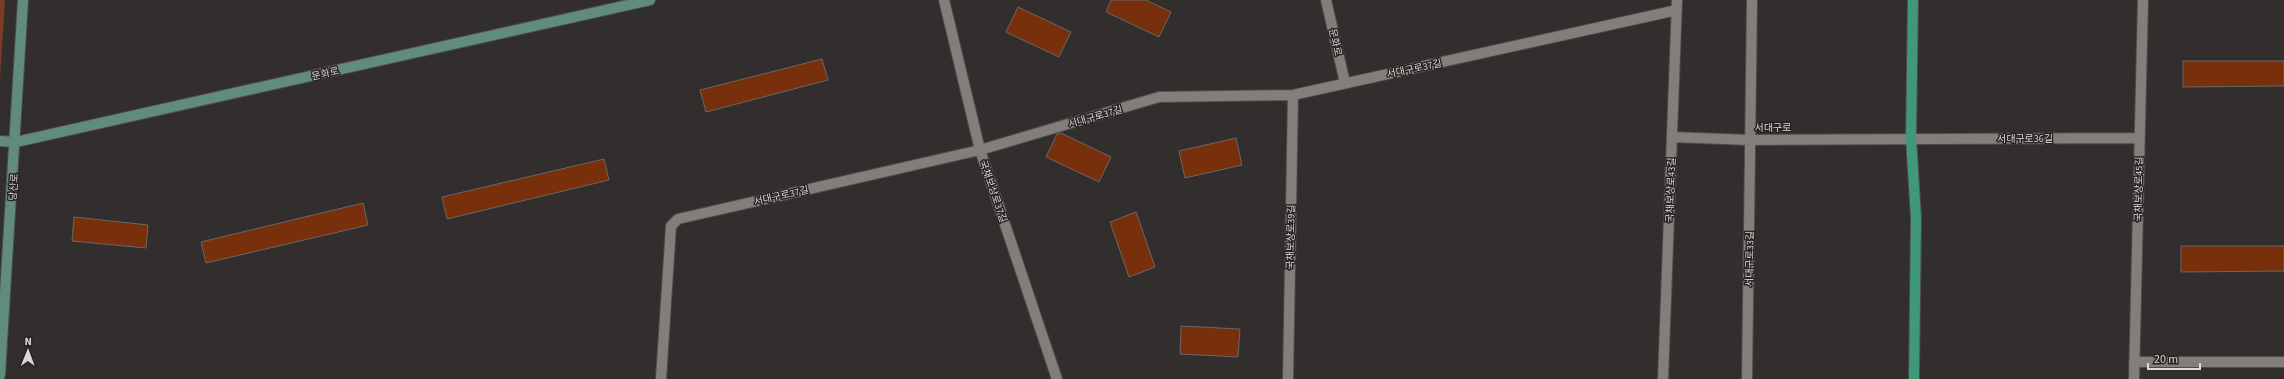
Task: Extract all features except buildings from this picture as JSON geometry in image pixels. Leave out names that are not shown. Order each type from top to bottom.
[{"type":"main road","name":"당산로","points":[[0,375],[16,142],[23,0]]},
{"type":"main road","name":"문화로","points":[[0,141],[16,142],[650,0]]},
{"type":"main road","points":[[1913,0],[1911,138],[1916,218],[1914,379]]},
{"type":"street","name":"국채보상로37길","points":[[944,0],[980,150],[1057,379]]},
{"type":"street","name":"문화로","points":[[1326,0],[1346,83]]},
{"type":"street","name":"서대구로","points":[[1752,0],[1750,140],[1911,138]]},
{"type":"street","name":"국채보상로45길","points":[[2134,379],[2143,0]]},
{"type":"street","name":"서대구로37길","points":[[661,379],[671,226],[678,219],[980,150],[1159,97],[1292,95],[1677,5]]},
{"type":"street","name":"국채보상로43길","points":[[1663,379],[1677,5]]},
{"type":"street","name":"국채보상로39길","points":[[1288,379],[1292,95]]},
{"type":"street","points":[[1672,137],[1750,140]]},
{"type":"street","name":"서대구로36길","points":[[1911,138],[2139,138]]},
{"type":"street","name":"서대구로33길","points":[[1747,379],[1750,140]]},
{"type":"street","points":[[2134,362],[2284,362]]},
{"type":"shaded area","points":[[0,0],[5,0],[0,79]]}]
